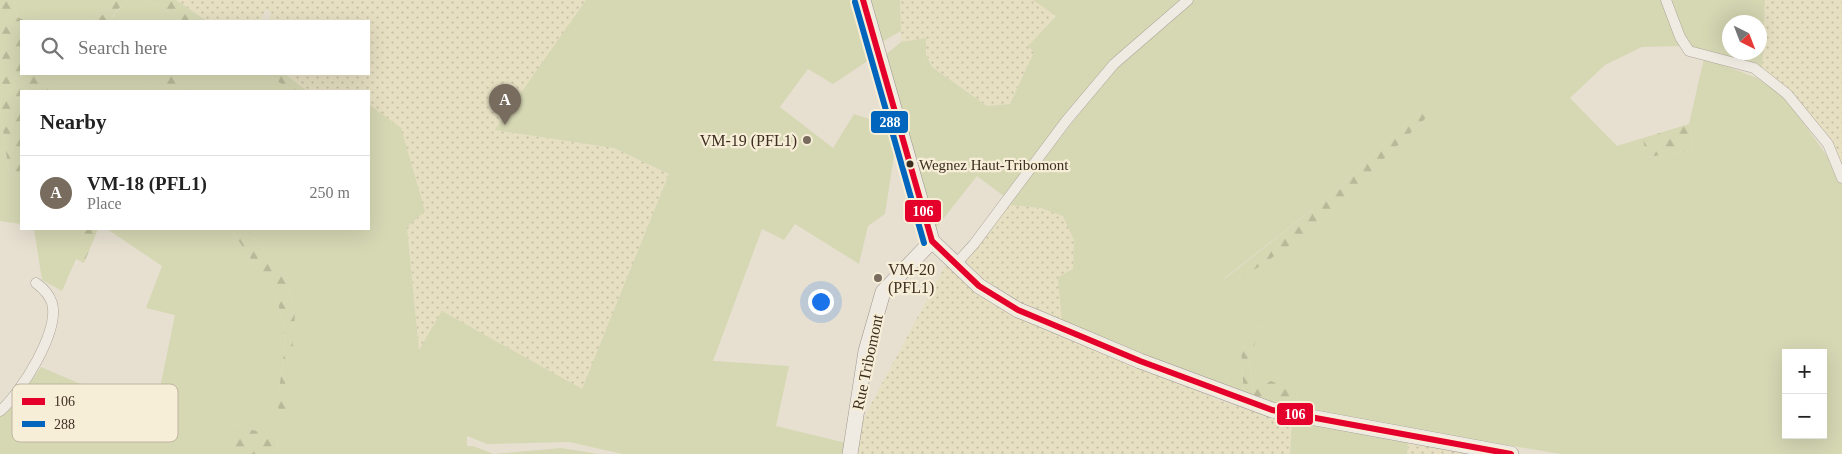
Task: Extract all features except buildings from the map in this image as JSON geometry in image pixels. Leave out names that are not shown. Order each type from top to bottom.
[{"type":"street","points":[[863,0],[932,241],[955,265],[985,290],[1018,310],[1140,361],[1272,410],[1511,454]]},
{"type":"street","points":[[955,265],[974,244],[1066,121],[1114,64],[1188,0]]},
{"type":"street","points":[[1666,0],[1680,38],[1689,51],[1754,68],[1787,94],[1828,144],[1842,178]]},
{"type":"street","name":"Rue Tribomont","points":[[850,454],[866,351],[883,292],[932,241]]},
{"type":"street","points":[[23,384],[35,366],[52,319],[53,306],[48,293],[36,283]]},
{"type":"street","points":[[0,411],[12,400]]},
{"type":"shaded area","points":[[176,0],[586,0],[495,130],[614,148],[669,174],[582,389],[443,312],[419,350],[407,226],[370,105],[370,90],[306,90],[286,75],[370,75],[370,20],[269,20],[271,13],[266,9],[260,20],[206,20]]},
{"type":"shaded area","points":[[900,0],[1033,0],[1056,15],[1028,46],[1034,52],[1010,104],[987,106],[932,67],[926,55],[926,39],[901,42]]},
{"type":"shaded area","points":[[1765,0],[1842,0],[1842,171],[1831,143],[1762,71],[1762,60],[1767,60],[1767,15],[1764,15]]},
{"type":"shaded area","points":[[1008,205],[1041,208],[1063,215],[1074,240],[1073,269],[1062,323],[1013,302],[963,265]]},
{"type":"shaded area","points":[[946,264],[1021,317],[1224,402],[1292,420],[1290,454],[857,454],[863,419]]},
{"type":"shaded area","points":[[1408,443],[1480,454],[1407,454]]},
{"type":"green space","points":[[0,0],[14,0],[17,17],[24,20],[20,20],[20,75],[53,75],[57,83],[67,90],[20,90],[20,176],[9,173],[0,109]]},
{"type":"green space","points":[[14,0],[115,0],[106,13],[92,20],[24,20],[17,17]]},
{"type":"green space","points":[[115,0],[126,0],[111,18],[113,20],[92,20],[106,13]]},
{"type":"green space","points":[[126,0],[149,0],[181,20],[112,20],[111,19]]},
{"type":"green space","points":[[149,0],[176,0],[206,20],[181,20]]},
{"type":"green space","points":[[586,0],[856,0],[872,58],[833,84],[808,69],[780,107],[833,148],[854,114],[890,126],[896,142],[885,214],[868,226],[859,264],[795,224],[784,240],[762,229],[713,361],[789,366],[776,426],[846,443],[844,454],[623,454],[569,442],[487,444],[467,436],[467,446],[473,446],[494,454],[278,454],[277,431],[257,431],[232,425],[232,454],[0,454],[0,415],[12,404],[12,442],[178,442],[178,384],[161,384],[175,315],[146,308],[162,266],[108,230],[232,230],[277,299],[286,338],[277,404],[295,312],[284,277],[248,230],[370,230],[370,105],[401,128],[425,211],[407,227],[419,350],[442,311],[582,389],[669,174],[614,148],[495,130]]},
{"type":"green space","points":[[870,0],[900,0],[901,31],[882,42]]},
{"type":"green space","points":[[1033,0],[1182,0],[1107,65],[1005,197],[977,176],[936,228],[884,56],[901,42],[926,38],[926,55],[932,67],[987,106],[1010,104],[1034,52],[1028,46],[1056,16]]},
{"type":"green space","points":[[1193,0],[1663,0],[1682,46],[1642,47],[1605,65],[1570,98],[1617,146],[1643,138],[1646,157],[1693,151],[1689,124],[1704,58],[1757,78],[1785,97],[1827,156],[1842,185],[1842,454],[1562,454],[1294,411],[1297,391],[1253,391],[1249,358],[1268,312],[1241,350],[1244,396],[1062,323],[1058,277],[1073,269],[1074,240],[1063,216],[1041,208],[1008,205],[1110,74]],"holes":[[[1422,110],[1427,117],[1307,234],[1222,280],[1337,190],[1378,149]]]},
{"type":"green space","points":[[1669,0],[1765,0],[1764,15],[1722,15],[1722,58],[1690,48]]},
{"type":"green space","points":[[1728,60],[1762,60],[1762,71]]},
{"type":"green space","points":[[53,75],[145,75],[163,90],[67,90],[57,83]]},
{"type":"green space","points":[[145,75],[170,75],[186,90],[163,90]]},
{"type":"green space","points":[[170,75],[268,75],[291,90],[186,90]]},
{"type":"green space","points":[[268,75],[286,75],[306,90],[291,90]]},
{"type":"green space","points":[[0,109],[9,173],[20,176],[20,224],[0,221]]},
{"type":"green space","points":[[1422,110],[1428,116],[1307,234],[1230,286],[1222,281],[1337,190],[1378,149]]},
{"type":"green space","points":[[1689,124],[1693,151],[1646,157],[1643,138]]},
{"type":"green space","points":[[34,230],[84,230],[76,259],[62,291],[42,280]]},
{"type":"green space","points":[[84,230],[98,230],[84,263],[76,259]]},
{"type":"green space","points":[[232,230],[248,230],[284,277],[295,312],[287,431],[277,404],[286,338],[277,299]]},
{"type":"green space","points":[[1269,310],[1249,358],[1253,391],[1271,381],[1297,391],[1294,411],[1244,396],[1241,350]]},
{"type":"green space","points":[[41,367],[81,384],[28,384]]},
{"type":"green space","points":[[1292,420],[1408,443],[1407,454],[1290,454]]},
{"type":"green space","points":[[232,425],[257,431],[277,431],[278,454],[232,454]]},
{"type":"green space","points":[[561,448],[599,454],[494,454]]},
{"type":"transit line","name":"106","points":[[863,0],[932,241],[979,286],[1018,310],[1140,361],[1272,410],[1511,454]]},
{"type":"transit line","name":"288","points":[[855,2],[924,243]]},
{"type":"place","name":"VM-18 (PFL1)","points":[[505,125]]},
{"type":"place","name":"VM-19 (PFL1)","points":[[807,140]]},
{"type":"place","name":"Wegnez Haut-Tribomont","points":[[910,164]]},
{"type":"place","name":"VM-20 (PFL1)","points":[[878,278]]}]
